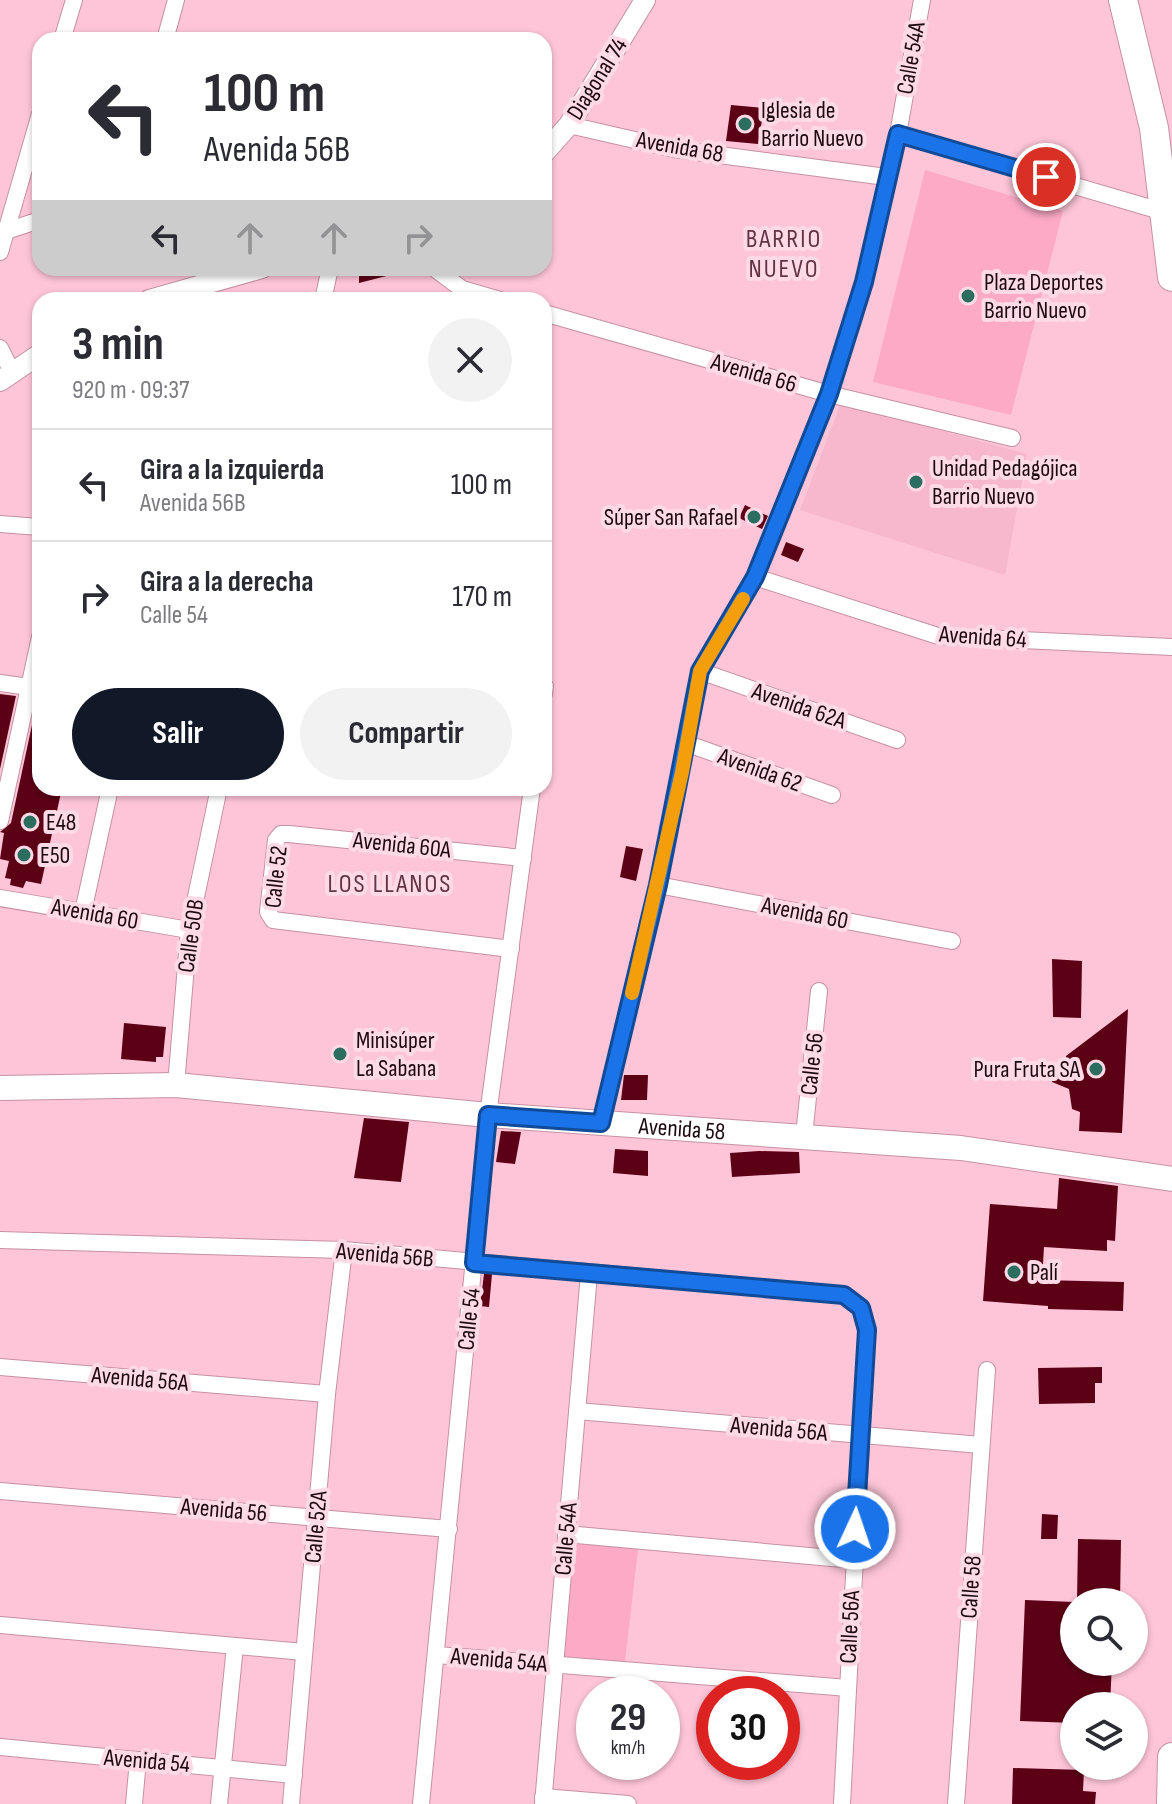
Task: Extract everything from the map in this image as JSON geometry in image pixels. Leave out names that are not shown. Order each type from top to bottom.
[{"type":"highway","points":[[1123,0],[1154,128],[1172,277]]},
{"type":"highway","points":[[1171,1804],[1172,1757]]},
{"type":"main road","name":"Avenida 58","points":[[0,1088],[176,1085],[488,1115],[804,1136],[1028,1156],[1172,1179]]},
{"type":"street","points":[[64,32],[74,0]]},
{"type":"street","points":[[167,32],[176,0]]},
{"type":"street","name":"Diagonal 74","points":[[552,144],[569,125],[645,0]]},
{"type":"street","name":"Calle 54A","points":[[601,1123],[658,885],[700,671],[755,577],[829,394],[864,282],[898,134],[922,0]]},
{"type":"street","name":"Avenida 68","points":[[569,125],[674,149],[886,177]]},
{"type":"street","points":[[898,134],[1164,212]]},
{"type":"street","points":[[0,252],[2,233],[32,139]]},
{"type":"street","points":[[2,233],[32,223]]},
{"type":"street","points":[[177,292],[234,276]]},
{"type":"street","points":[[445,276],[462,289],[472,292]]},
{"type":"street","name":"Avenida 66","points":[[552,315],[829,394],[1012,438]]},
{"type":"street","points":[[0,348],[6,377],[32,359]]},
{"type":"street","points":[[0,524],[32,526]]},
{"type":"street","name":"Avenida 64","points":[[755,577],[938,636],[1172,647]]},
{"type":"street","name":"Avenida 62A","points":[[700,671],[897,740]]},
{"type":"street","points":[[0,821],[32,673]]},
{"type":"street","points":[[0,683],[29,687]]},
{"type":"street","name":"Avenida 62","points":[[688,744],[832,795]]},
{"type":"street","points":[[83,912],[108,796]]},
{"type":"street","name":"Calle 50B","points":[[176,1085],[189,930],[217,796]]},
{"type":"street","name":"Calle 54","points":[[421,1804],[488,1115],[531,796]]},
{"type":"street","name":"Avenida 60A","points":[[281,834],[523,858]]},
{"type":"street","name":"Calle 52","points":[[281,834],[276,840],[268,912],[273,920],[511,949]]},
{"type":"street","name":"Avenida 60","points":[[658,885],[952,941]]},
{"type":"street","name":"Avenida 60","points":[[0,898],[189,930]]},
{"type":"street","name":"Calle 56","points":[[804,1136],[819,991]]},
{"type":"street","name":"Avenida 56B","points":[[0,1240],[344,1250],[844,1295],[861,1308]]},
{"type":"street","name":"Calle 52A","points":[[291,1804],[327,1394],[344,1250]]},
{"type":"street","name":"Calle 54A","points":[[543,1800],[589,1274]]},
{"type":"street","name":"Calle 56A","points":[[842,1804],[867,1330],[861,1308]]},
{"type":"street","name":"Avenida 56A","points":[[0,1367],[327,1394]]},
{"type":"street","name":"Calle 58","points":[[956,1804],[987,1370]]},
{"type":"street","name":"Avenida 56A","points":[[577,1411],[981,1445]]},
{"type":"street","name":"Avenida 56","points":[[0,1491],[449,1529]]},
{"type":"street","points":[[566,1534],[854,1560]]},
{"type":"street","points":[[0,1625],[304,1652]]},
{"type":"street","points":[[219,1804],[235,1646]]},
{"type":"street","name":"Avenida 54A","points":[[437,1655],[848,1688]]},
{"type":"street","name":"Avenida 54","points":[[0,1747],[294,1775]]},
{"type":"street","points":[[134,1804],[138,1760]]},
{"type":"street","points":[[543,1800],[628,1804]]},
{"type":"shaded area","name":"Plaza Deportes Barrio Nuevo","points":[[925,170],[1063,211],[1011,415],[873,382]]},
{"type":"shaded area","name":"Unidad Pedagójica Barrio Nuevo","points":[[841,403],[1027,454],[1005,575],[800,510]]},
{"type":"shaded area","points":[[566,1534],[639,1541],[624,1670],[555,1665]]},
{"type":"building","name":"Iglesia de Barrio Nuevo","points":[[731,105],[764,108],[758,144],[726,141]]},
{"type":"building","points":[[359,276],[386,276],[359,283]]},
{"type":"building","name":"Súper San Rafael","points":[[745,505],[768,516],[762,529],[739,518]]},
{"type":"building","points":[[786,542],[804,549],[798,562],[781,555]]},
{"type":"building","points":[[0,694],[16,696],[0,769]]},
{"type":"building","points":[[32,725],[32,796],[60,796],[41,884],[26,881],[23,888],[10,885],[11,879],[5,878],[9,861],[0,859],[4,833],[0,832],[11,823]]},
{"type":"building","points":[[626,846],[643,849],[636,881],[620,877]]},
{"type":"building","points":[[1052,959],[1082,961],[1081,1018],[1053,1017]]},
{"type":"building","name":"Pura Fruta SA","points":[[1128,1009],[1122,1133],[1079,1131],[1080,1112],[1072,1109],[1069,1089],[1052,1082],[1052,1067],[1066,1072],[1066,1056]]},
{"type":"building","points":[[124,1023],[166,1027],[163,1057],[156,1057],[156,1062],[121,1059]]},
{"type":"building","points":[[624,1075],[648,1075],[647,1100],[621,1100]]},
{"type":"building","points":[[364,1118],[409,1122],[401,1182],[354,1178]]},
{"type":"building","points":[[501,1131],[521,1132],[515,1164],[496,1162]]},
{"type":"building","points":[[615,1149],[648,1151],[648,1176],[613,1173]]},
{"type":"building","points":[[799,1152],[800,1173],[732,1177],[730,1153]]},
{"type":"building","points":[[1059,1178],[1118,1186],[1115,1241],[1107,1240],[1107,1251],[1044,1247],[1042,1280],[1124,1282],[1123,1311],[1048,1309],[1048,1306],[983,1301],[990,1204],[1057,1209]]},
{"type":"building","points":[[484,1274],[492,1274],[489,1307],[480,1306]]},
{"type":"building","points":[[1102,1367],[1102,1383],[1095,1383],[1095,1403],[1039,1404],[1038,1368]]},
{"type":"building","points":[[1042,1514],[1058,1515],[1057,1539],[1041,1539]]},
{"type":"building","points":[[1078,1539],[1121,1540],[1120,1588],[1077,1588]]},
{"type":"building","points":[[1025,1600],[1060,1601],[1060,1676],[1111,1676],[1111,1692],[1060,1692],[1060,1722],[1020,1721]]},
{"type":"building","points":[[1013,1768],[1060,1769],[1060,1780],[1084,1780],[1083,1791],[1096,1792],[1095,1804],[1012,1804]]},
{"type":"slow traffic","points":[[632,993],[688,744],[700,671],[743,599]]},
{"type":"place","name":"Iglesia de Barrio Nuevo","points":[[745,124]]},
{"type":"place","name":"Plaza Deportes Barrio Nuevo","points":[[968,296]]},
{"type":"place","name":"Unidad Pedagójica Barrio Nuevo","points":[[916,482]]},
{"type":"place","name":"Súper San Rafael","points":[[754,517]]},
{"type":"place","name":"E48","points":[[30,822]]},
{"type":"place","name":"E50","points":[[24,855]]},
{"type":"place","name":"Minisúper La Sabana","points":[[340,1054]]},
{"type":"place","name":"Pura Fruta SA","points":[[1096,1069]]},
{"type":"place","name":"Palí","points":[[1014,1272]]},
{"type":"district","name":"BARRIO NUEVO","points":[[784,254]]},
{"type":"district","name":"LOS LLANOS","points":[[390,884]]},
{"type":"route","points":[[855,1529],[867,1330],[861,1308],[844,1295],[474,1263],[488,1115],[601,1123],[658,885],[700,671],[755,577],[829,394],[864,282],[898,134],[1046,177]]}]
